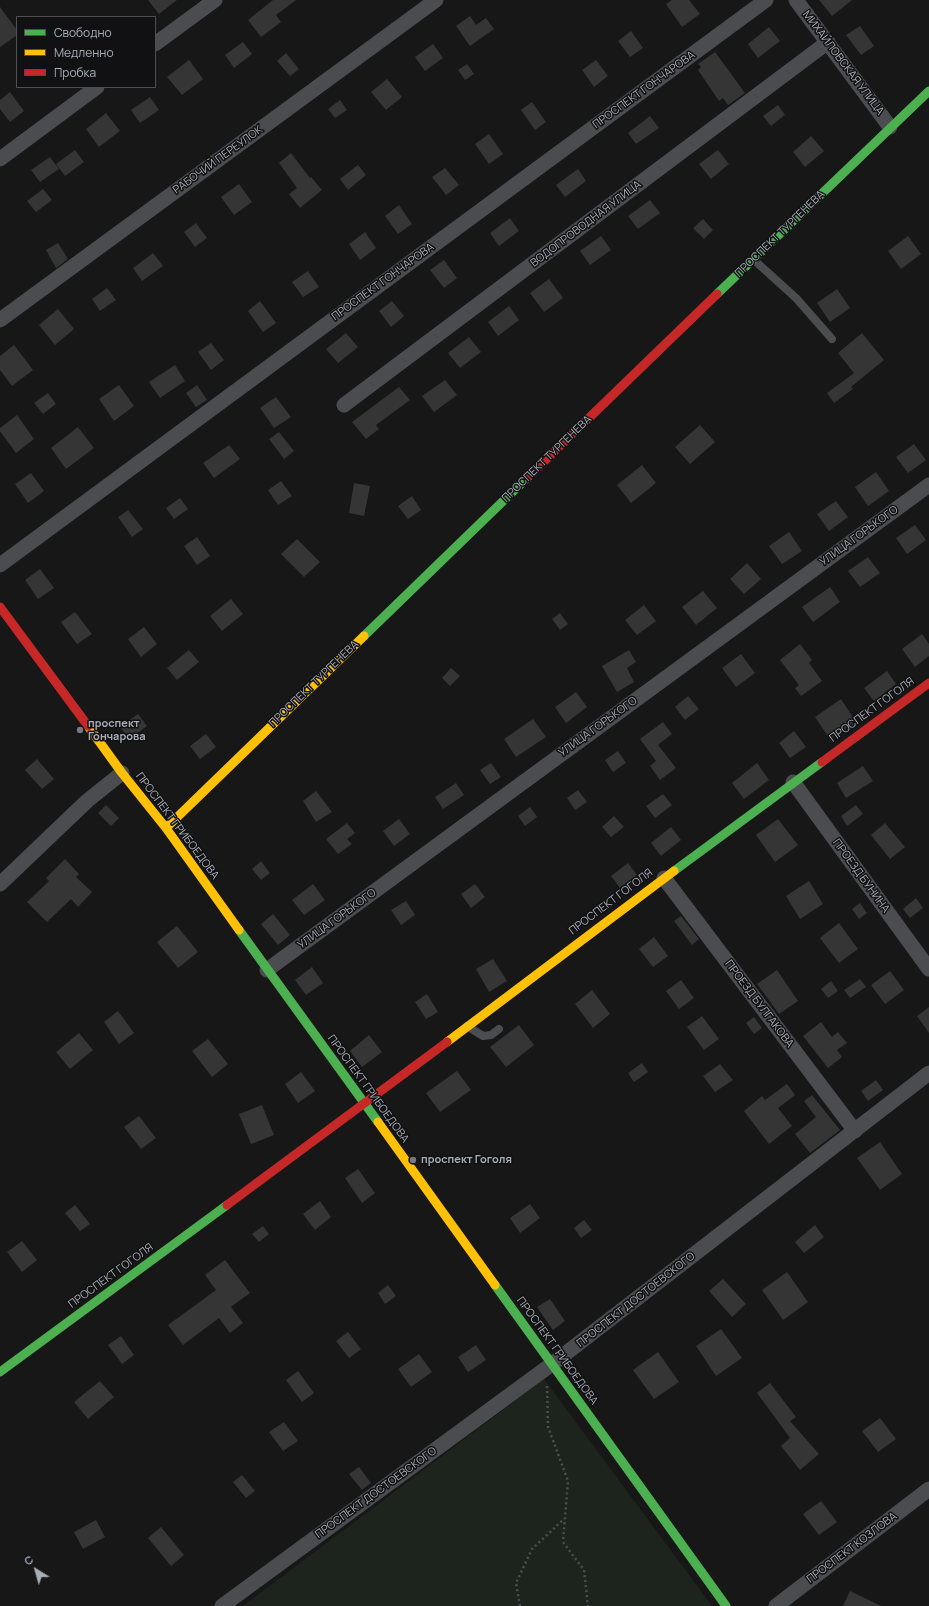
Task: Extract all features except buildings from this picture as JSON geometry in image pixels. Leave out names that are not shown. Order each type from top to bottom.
[{"type":"street","points":[[156,43],[215,0]]},
{"type":"street","name":"РАБОЧИЙ ПЕРЕУЛОК","points":[[0,320],[436,0]]},
{"type":"street","name":"ПРОСПЕКТ ГОНЧАРОВА","points":[[0,565],[766,0]]},
{"type":"street","name":"МИХАЙЛОВСКАЯ УЛИЦА","points":[[796,0],[890,127]]},
{"type":"street","name":"ВОДОПРОВОДНАЯ УЛИЦА","points":[[344,406],[828,42]]},
{"type":"street","points":[[0,159],[96,88]]},
{"type":"street","name":"ПРОСПЕКТ ТУРГЕНЕВА","points":[[166,828],[753,259],[929,91]]},
{"type":"street","name":"УЛИЦА ГОРЬКОГО","points":[[267,970],[929,485]]},
{"type":"street","name":"ПРОСПЕКТ ГРИБОЕДОВА","points":[[0,608],[122,772],[166,828],[364,1104],[549,1366],[726,1606]]},
{"type":"street","name":"ПРОСПЕКТ ГОГОЛЯ","points":[[0,1372],[364,1104],[664,878],[929,683]]},
{"type":"street","points":[[0,884],[86,801],[122,772]]},
{"type":"street","name":"ПРОЕЗД БУНИНА","points":[[793,782],[929,969]]},
{"type":"street","name":"ПРОЕЗД БУЛГАКОВА","points":[[664,878],[855,1131]]},
{"type":"street","name":"ПРОСПЕКТ ДОСТОЕВСКОГО","points":[[222,1606],[549,1366],[929,1073]]},
{"type":"street","name":"ПРОСПЕКТ КОЗЛОВА","points":[[776,1606],[929,1489]]},
{"type":"lane","points":[[753,259],[796,298],[832,338]]},
{"type":"lane","points":[[467,1026],[483,1036],[491,1035],[499,1029]]},
{"type":"path","points":[[549,1366],[548,1427],[568,1481],[563,1542],[584,1570],[588,1606]]},
{"type":"path","points":[[520,1606],[516,1583],[532,1549],[564,1519]]},
{"type":"shaded area","points":[[544,1379],[712,1606],[243,1606]]},
{"type":"traffic: fast","points":[[717,294],[929,91]]},
{"type":"traffic: fast","points":[[364,636],[529,476]]},
{"type":"traffic: fast","points":[[674,871],[822,762]]},
{"type":"traffic: fast","points":[[239,930],[378,1122]]},
{"type":"traffic: fast","points":[[0,1372],[227,1205]]},
{"type":"traffic: fast","points":[[495,1285],[726,1606]]},
{"type":"traffic: slow","points":[[166,828],[364,636]]},
{"type":"traffic: slow","points":[[88,726],[122,773],[166,828],[239,930]]},
{"type":"traffic: slow","points":[[447,1042],[674,871]]},
{"type":"traffic: slow","points":[[378,1122],[495,1285]]},
{"type":"traffic: jam","points":[[529,476],[717,294]]},
{"type":"traffic: jam","points":[[0,607],[88,726]]},
{"type":"traffic: jam","points":[[822,762],[929,683]]},
{"type":"traffic: jam","points":[[227,1205],[447,1042]]},
{"type":"place","name":"проспект Гончарова","points":[[80,730]]},
{"type":"place","name":"проспект Гоголя","points":[[413,1160]]}]
